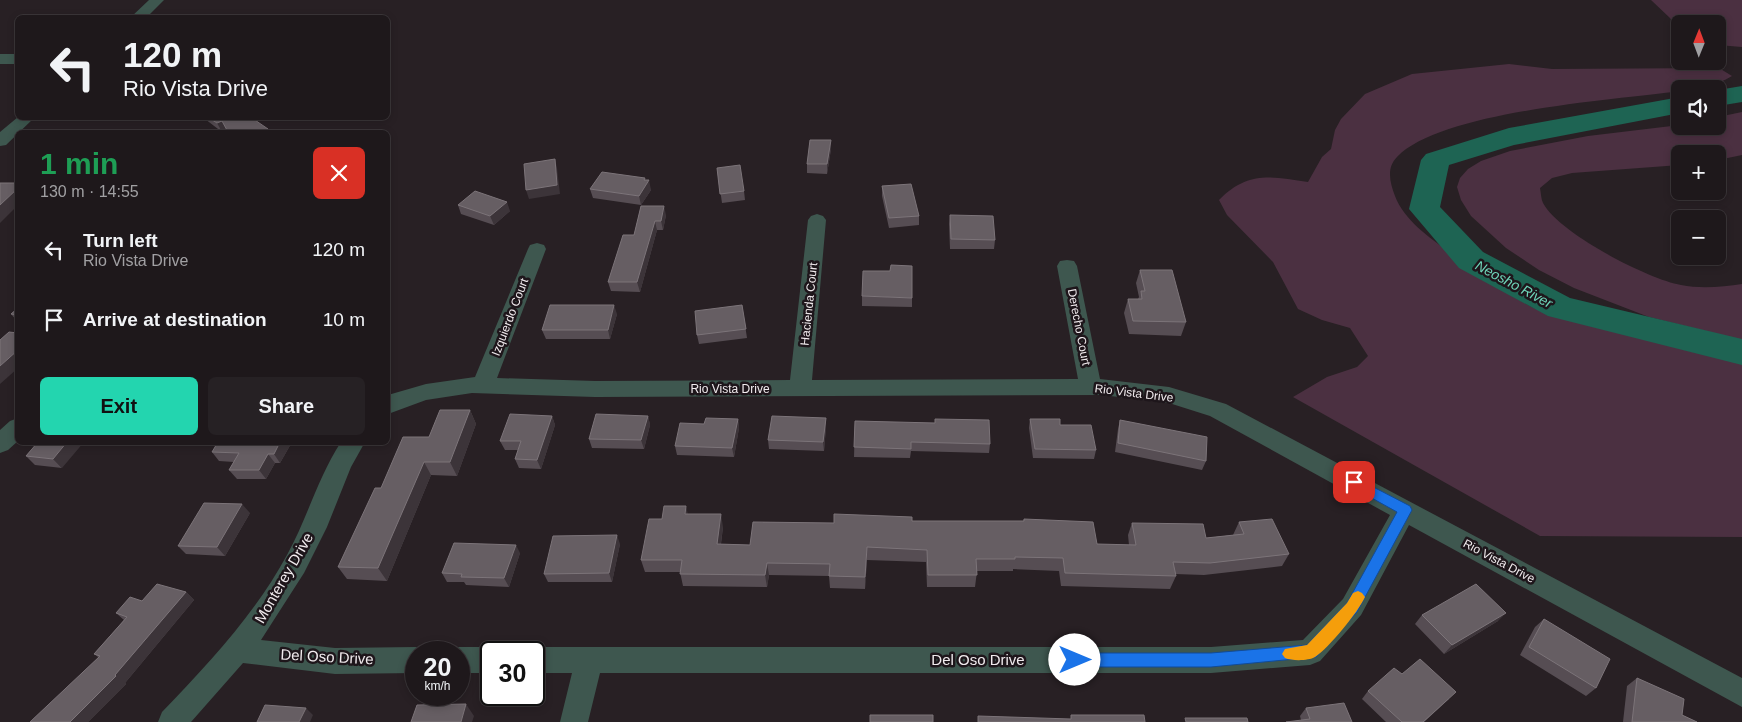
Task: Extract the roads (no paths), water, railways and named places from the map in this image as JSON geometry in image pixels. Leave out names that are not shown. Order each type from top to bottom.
[{"type":"street","points":[[141,15],[157,0]]},
{"type":"street","points":[[0,59],[15,59]]},
{"type":"street","points":[[0,141],[24,120]]},
{"type":"street","points":[[0,145],[15,146]]},
{"type":"street","name":"Hacienda Court","points":[[800,388],[817,220]]},
{"type":"street","name":"Izquierdo Court","points":[[483,385],[537,248]]},
{"type":"street","name":"Derecho Court","points":[[1067,266],[1091,388]]},
{"type":"street","points":[[390,404],[426,392],[483,385]]},
{"type":"street","name":"Rio Vista Drive","points":[[483,385],[595,389],[1091,388],[1169,395],[1218,410],[1742,693]]},
{"type":"street","points":[[0,444],[15,430]]},
{"type":"street","name":"Monterey Drive","points":[[172,722],[265,616],[310,539],[341,460],[352,445]]},
{"type":"street","name":"Del Oso Drive","points":[[545,660],[1211,660],[1310,652],[1352,608],[1405,510]]},
{"type":"street","name":"Del Oso Drive","points":[[237,650],[335,661],[405,660]]},
{"type":"street","points":[[574,722],[589,660]]},
{"type":"waterway","name":"Neosho River","points":[[1726,97],[1742,94]]},
{"type":"waterway","name":"Neosho River","points":[[1671,107],[1509,137],[1436,160],[1424,209],[1471,260],[1560,308],[1742,352]]}]
